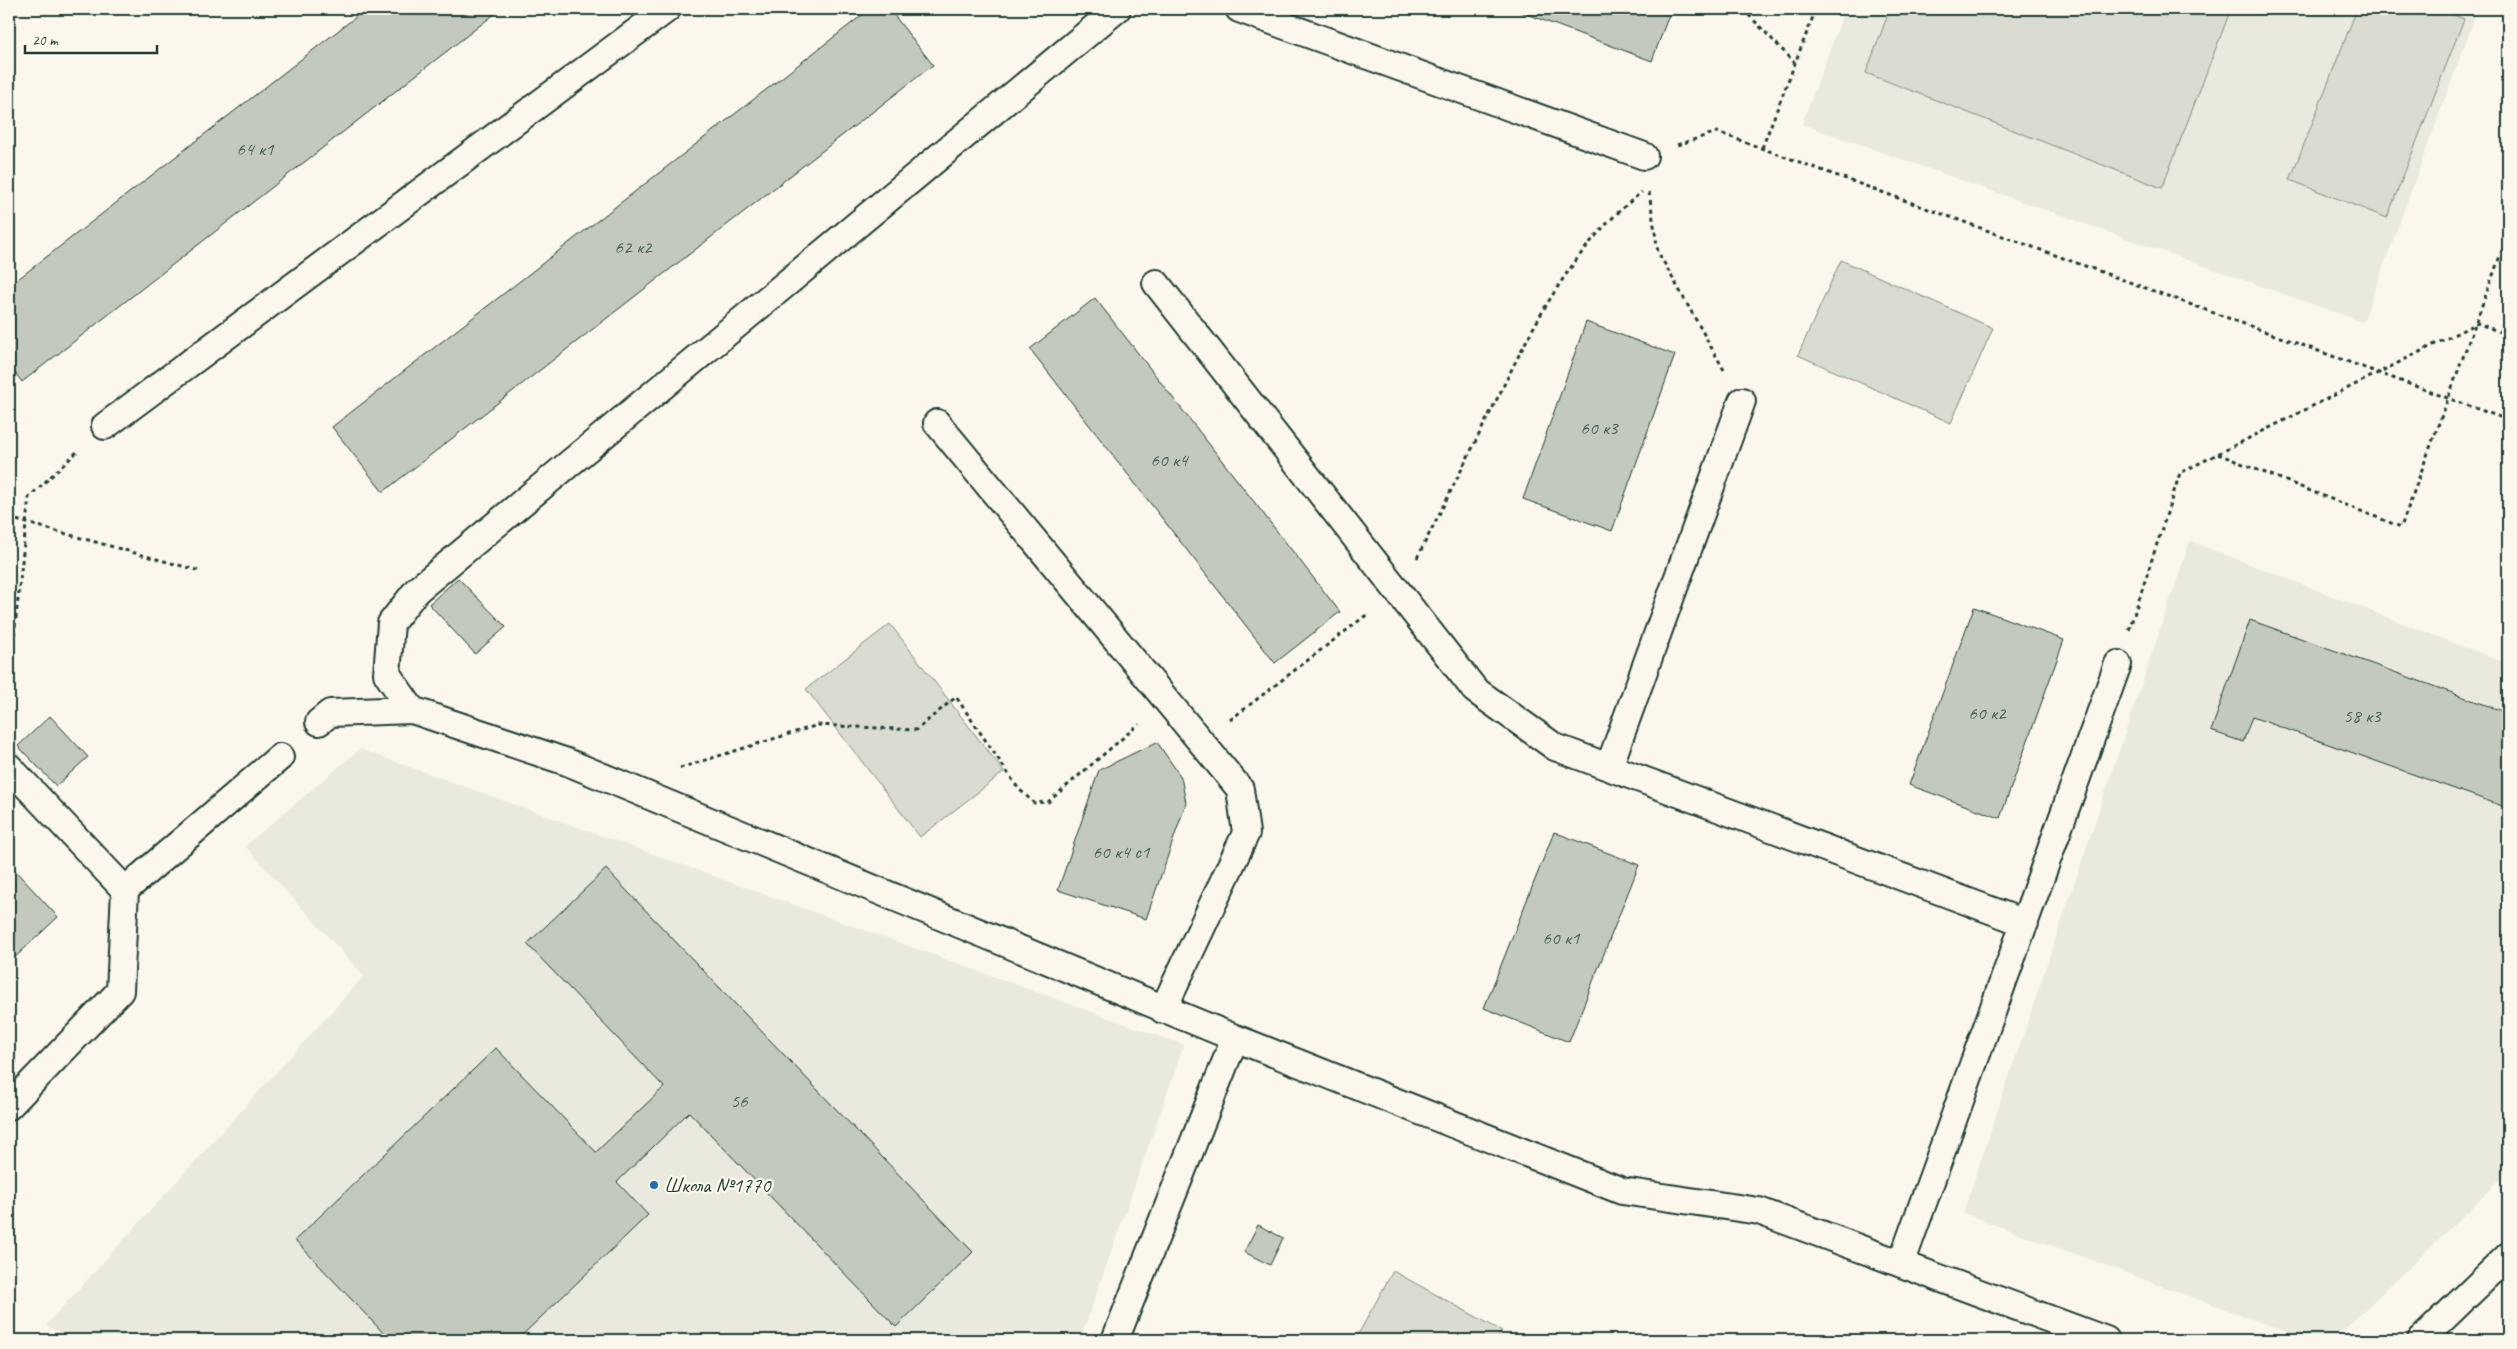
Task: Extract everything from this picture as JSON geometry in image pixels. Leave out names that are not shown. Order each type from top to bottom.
[{"type":"lane","points":[[105,426],[667,9]]},
{"type":"lane","points":[[412,710],[387,674],[391,623],[417,590],[1117,9]]},
{"type":"lane","points":[[1239,9],[1644,156]]},
{"type":"lane","points":[[1156,283],[1475,690],[1555,747],[2025,923]]},
{"type":"lane","points":[[1610,767],[1742,401]]},
{"type":"lane","points":[[936,423],[1240,789],[1246,833],[1163,1010]]},
{"type":"lane","points":[[1901,1264],[2118,664]]},
{"type":"lane","points":[[319,722],[330,713],[412,710],[567,762],[1163,1010],[1622,1191],[1759,1211],[2106,1340]]},
{"type":"lane","points":[[125,890],[280,757]]},
{"type":"lane","points":[[9,768],[125,890],[120,991],[9,1106]]},
{"type":"lane","points":[[1115,1340],[1235,1038]]},
{"type":"lane","points":[[2421,1340],[2508,1256]]},
{"type":"path","points":[[1743,9],[1795,63]]},
{"type":"path","points":[[1762,148],[1816,9]]},
{"type":"path","points":[[1644,156],[1717,132],[2508,420]]},
{"type":"path","points":[[1202,742],[1398,590],[1416,560],[1523,346],[1557,285],[1585,247],[1617,212],[1649,187],[1658,252],[1742,401]]},
{"type":"path","points":[[2218,454],[2401,527],[2504,245]]},
{"type":"path","points":[[2118,664],[2180,473],[2477,323],[2508,335]]},
{"type":"path","points":[[9,649],[13,644],[29,497],[105,426]]},
{"type":"path","points":[[9,518],[200,570]]},
{"type":"path","points":[[9,608],[15,615]]},
{"type":"path","points":[[678,768],[818,725],[916,730],[956,697],[1018,788],[1034,803],[1048,802],[1166,700]]},
{"type":"shaded area","points":[[1845,9],[2478,9],[2363,322],[1802,124]]},
{"type":"shaded area","points":[[1890,9],[2231,9],[2162,188],[1866,73]]},
{"type":"shaded area","points":[[2357,9],[2438,9],[2464,19],[2387,218],[2290,180]]},
{"type":"shaded area","points":[[1841,260],[1993,328],[1951,423],[1798,355]]},
{"type":"shaded area","points":[[2190,541],[2508,664],[2508,1173],[2333,1340],[2309,1340],[1963,1213]]},
{"type":"shaded area","points":[[890,624],[1004,772],[920,837],[806,689]]},
{"type":"shaded area","name":"Школа №1770","points":[[360,749],[1184,1045],[1080,1340],[71,1340],[46,1325],[364,976],[245,846]]},
{"type":"shaded area","points":[[1393,1271],[1502,1331],[1497,1340],[1355,1340]]},
{"type":"building","points":[[366,9],[501,9],[22,382],[9,365],[9,286]]},
{"type":"building","points":[[870,9],[889,9],[933,65],[383,492],[332,427]]},
{"type":"building","points":[[1513,9],[1671,9],[1652,61]]},
{"type":"building","points":[[1095,298],[1340,612],[1275,663],[1030,349]]},
{"type":"building","points":[[1586,322],[1675,355],[1612,531],[1523,499]]},
{"type":"building","points":[[458,578],[506,627],[475,654],[429,604]]},
{"type":"building","points":[[1974,607],[2064,640],[2000,818],[1909,785]]},
{"type":"building","points":[[2250,620],[2508,713],[2508,808],[2252,717],[2243,742],[2211,731]]},
{"type":"building","points":[[50,716],[88,757],[56,786],[18,746]]},
{"type":"building","points":[[1157,742],[1181,777],[1186,803],[1146,919],[1058,890],[1099,770]]},
{"type":"building","points":[[1554,832],[1639,865],[1569,1042],[1484,1008]]},
{"type":"building","points":[[9,864],[58,917],[9,963]]},
{"type":"building","points":[[606,869],[973,1252],[896,1327],[689,1112],[617,1182],[648,1215],[517,1340],[390,1340],[295,1240],[496,1048],[596,1152],[664,1087],[527,944]]},
{"type":"building","points":[[9,1053],[17,1062],[9,1069]]},
{"type":"building","points":[[1258,1225],[1283,1238],[1270,1265],[1244,1252]]},
{"type":"place","name":"Школа №1770","points":[[654,1185]]}]
